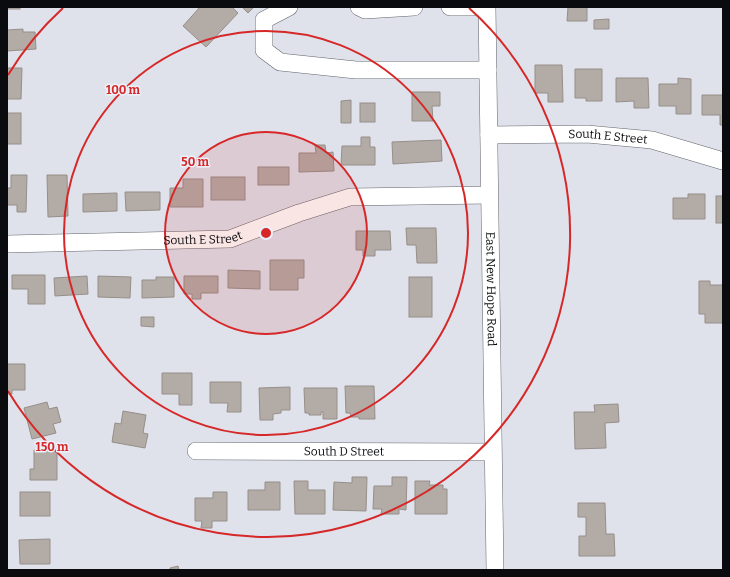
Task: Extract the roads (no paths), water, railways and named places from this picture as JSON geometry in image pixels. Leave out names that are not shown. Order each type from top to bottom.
[{"type":"street","points":[[289,7],[264,20],[264,50],[280,62],[356,70],[488,70]]},
{"type":"street","points":[[359,7],[365,10],[414,7]]},
{"type":"street","points":[[450,7],[481,7]]},
{"type":"street","name":"East New Hope Road","points":[[487,7],[489,195],[494,359],[492,452],[495,570]]},
{"type":"street","name":"South E Street","points":[[489,135],[587,134],[652,140],[723,161]]},
{"type":"street","name":"South E Street","points":[[7,244],[230,239],[299,213],[350,197],[489,195]]},
{"type":"street","name":"South D Street","points":[[196,451],[492,452]]}]
